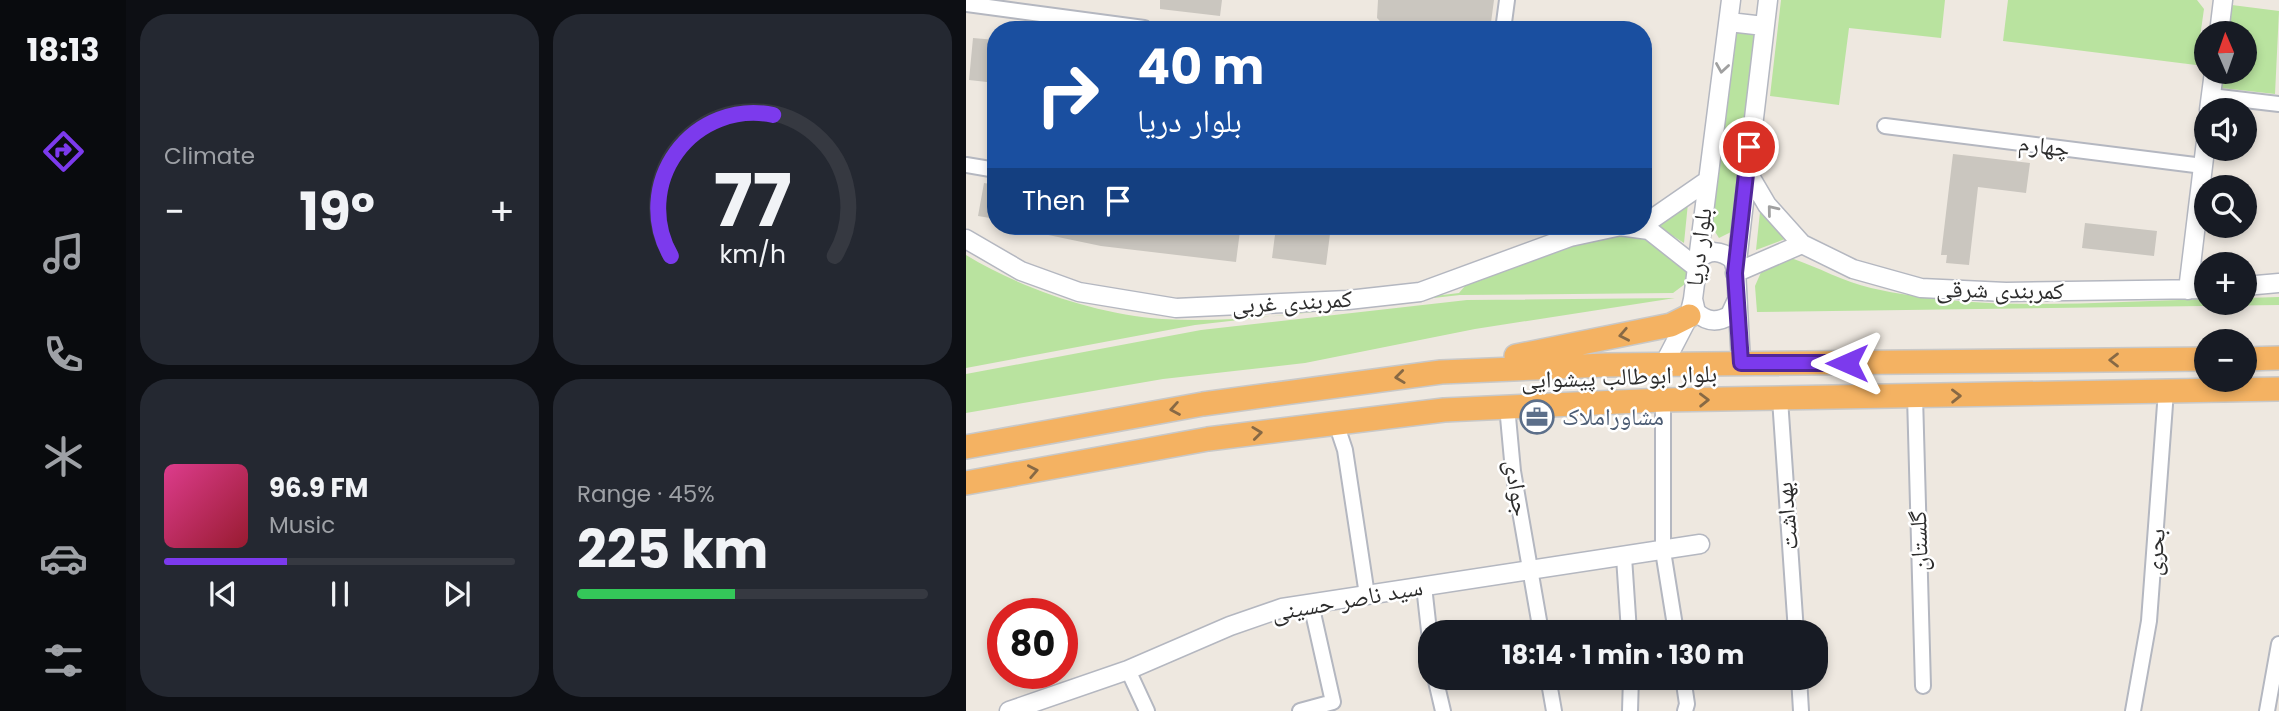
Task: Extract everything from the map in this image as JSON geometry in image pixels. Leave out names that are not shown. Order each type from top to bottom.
[{"type":"highway","points":[[1432,373],[1671,325],[1691,307]]},
{"type":"highway","points":[[2257,359],[2279,358]]},
{"type":"highway","name":"بلوار ابوطالب پیشوایی","points":[[966,447],[1203,404],[1432,373],[1515,367],[2194,359]]},
{"type":"highway","points":[[2165,360],[2166,391]]},
{"type":"highway","name":"بلوار ابوطالب پیشوایی","points":[[966,483],[1208,439],[1507,406],[1662,400],[2279,389]]},
{"type":"street","points":[[1504,21],[1507,0]]},
{"type":"street","name":"بلوار دریا","points":[[1664,364],[1691,307],[1731,0]]},
{"type":"street","name":"بلوار دریا","points":[[1741,363],[1736,271],[1768,0]]},
{"type":"street","points":[[2220,21],[2223,0]]},
{"type":"street","points":[[966,4],[1092,21]]},
{"type":"street","points":[[1729,22],[1764,26]]},
{"type":"street","points":[[2257,104],[2279,104]]},
{"type":"street","name":"چهارم","points":[[1885,126],[2203,166]]},
{"type":"street","points":[[2188,290],[2204,161]]},
{"type":"street","points":[[966,165],[987,168]]},
{"type":"street","points":[[1652,232],[1697,264],[1708,253],[1723,253],[1733,260],[1736,271],[1802,244],[1767,205],[1747,172]]},
{"type":"street","points":[[1652,219],[1707,181]]},
{"type":"street","name":"کمربندی غربی","points":[[966,239],[1021,271],[1079,292],[1176,307],[1348,300],[1420,292],[1579,235]]},
{"type":"street","name":"کمربندی شرقی","points":[[1802,244],[1853,270],[1921,288],[2006,292],[2194,290]]},
{"type":"street","points":[[2257,285],[2279,283]]},
{"type":"street","points":[[1691,307],[1709,320],[1716,321],[1730,315],[1736,302]]},
{"type":"street","name":"بحری","points":[[2133,711],[2149,621],[2166,391]]},
{"type":"street","name":"گلستان","points":[[1915,397],[1923,686]]},
{"type":"street","name":"بهداشت","points":[[1780,399],[1795,620]]},
{"type":"street","points":[[1662,400],[1663,551],[1674,620]]},
{"type":"street","name":"جوادی","points":[[1507,406],[1513,471],[1539,620]]},
{"type":"street","points":[[1336,423],[1345,450],[1367,595]]},
{"type":"street","name":"سید ناصر حسینی","points":[[1009,711],[1128,670],[1230,626],[1282,608],[1700,544]]},
{"type":"street","points":[[1624,557],[1628,620]]},
{"type":"street","points":[[1424,586],[1428,620]]},
{"type":"street","points":[[1300,711],[1333,702],[1311,604]]},
{"type":"street","points":[[2267,711],[2279,644]]},
{"type":"street","points":[[1128,670],[1141,694],[1144,711]]},
{"type":"street","points":[[1438,690],[1443,711]]},
{"type":"street","points":[[1550,690],[1554,711]]},
{"type":"street","points":[[1630,711],[1631,690]]},
{"type":"street","points":[[1685,690],[1688,709]]},
{"type":"street","points":[[1800,690],[1801,711]]},
{"type":"green space","points":[[1781,0],[1945,0],[1941,38],[1849,28],[1839,105],[1770,96]]},
{"type":"green space","points":[[2008,0],[2197,0],[2204,9],[2202,21],[2194,21],[2194,65],[2003,41]]},
{"type":"green space","points":[[2224,4],[2279,11],[2275,94],[2213,87],[2213,84],[2258,84],[2258,21],[2222,21]]},
{"type":"green space","points":[[1734,30],[1755,33],[1733,231],[1719,238],[1712,227]]},
{"type":"green space","points":[[1688,203],[1684,243],[1656,225]]},
{"type":"green space","points":[[1760,212],[1785,239],[1756,250]]},
{"type":"green space","points":[[1612,235],[1647,236],[1687,268],[1685,284],[1673,293],[1460,295],[1349,308],[1459,293],[1470,280],[1569,244]]},
{"type":"green space","points":[[966,255],[1035,289],[1111,312],[1162,319],[1198,320],[1270,316],[1195,325],[966,368]]},
{"type":"green space","points":[[1791,258],[1871,288],[1954,301],[2038,304],[2194,299],[2194,306],[1757,312],[1755,286],[1762,270]]},
{"type":"green space","points":[[2279,297],[2279,305],[2257,305],[2257,298]]},
{"type":"green space","points":[[1675,298],[1475,329],[1305,363],[1163,379],[966,413],[966,374],[1201,330],[1467,300]]},
{"type":"building","points":[[1160,0],[1222,0],[1220,16],[1160,9]]},
{"type":"building","points":[[1378,0],[1494,0],[1491,21],[1380,21],[1377,18]]},
{"type":"building","points":[[973,38],[987,39],[987,82],[969,80]]},
{"type":"building","points":[[1953,154],[2030,163],[2026,193],[1978,187],[1969,265],[1946,263],[1947,255],[1941,255]]},
{"type":"building","points":[[984,183],[987,184],[987,218],[978,216]]},
{"type":"building","points":[[2085,223],[2157,231],[2154,256],[2082,248]]},
{"type":"building","points":[[1048,235],[1239,235],[1236,262],[1101,246]]},
{"type":"building","points":[[1275,235],[1330,235],[1326,265],[1272,258]]},
{"type":"place","name":"مشاوراملاک","points":[[1537,417]]},
{"type":"route","points":[[1749,147],[1735,273],[1741,363],[1847,363]]}]
